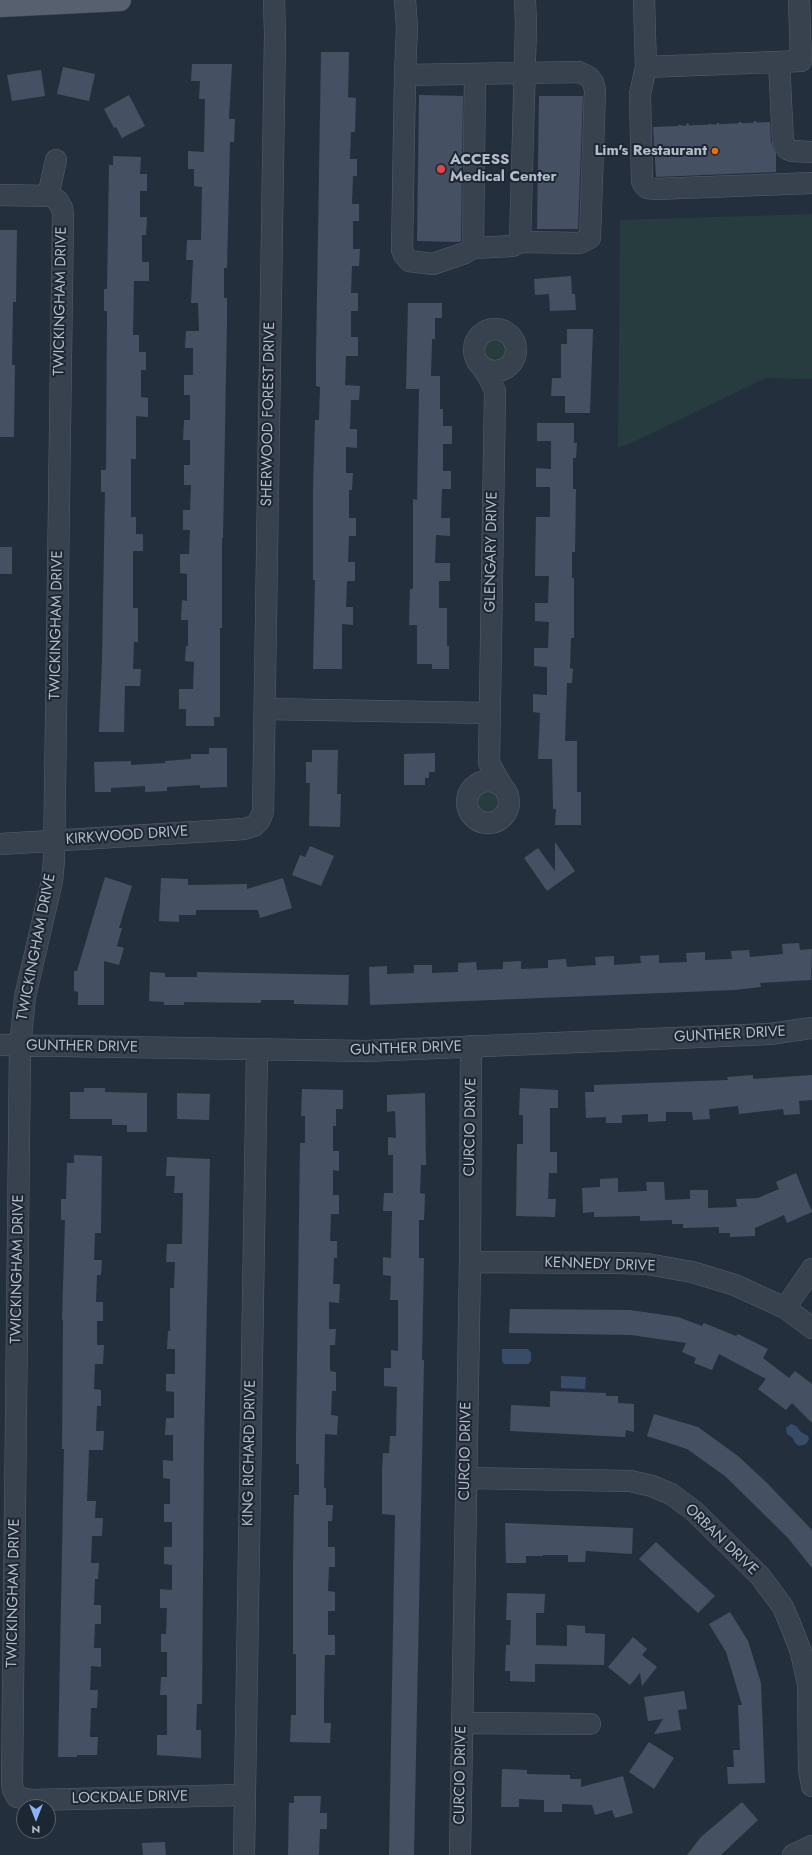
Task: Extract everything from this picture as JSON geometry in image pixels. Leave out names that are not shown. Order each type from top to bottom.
[{"type":"main road","points":[[0,6],[36,2],[120,0]]},
{"type":"street","name":"SHERWOOD FOREST DRIVE","points":[[254,826],[259,821],[263,812],[275,34],[274,0]]},
{"type":"street","points":[[405,0],[407,28],[405,75],[402,250],[404,255],[409,261],[433,264],[465,253],[473,248],[513,246],[520,242],[580,242],[590,238],[595,97],[593,82],[585,74],[579,72],[405,75]]},
{"type":"street","points":[[520,242],[525,0]]},
{"type":"street","points":[[644,0],[646,67],[640,94],[642,181],[647,188],[656,189],[812,183]]},
{"type":"street","points":[[646,67],[801,61],[806,35],[799,0]]},
{"type":"street","points":[[779,62],[782,141],[787,149],[792,151],[812,152]]},
{"type":"street","points":[[473,248],[475,74]]},
{"type":"street","points":[[0,195],[50,196],[56,160]]},
{"type":"street","name":"TWICKINGHAM DRIVE","points":[[17,1797],[13,1790],[12,1783],[20,1046],[25,997],[52,881],[54,840],[63,214],[62,208],[58,201],[50,196]]},
{"type":"street","name":"GLENGARY DRIVE","points":[[489,763],[509,796],[508,810],[505,816],[499,820],[485,823],[472,816],[468,810],[468,796],[489,763],[495,391],[474,354],[476,341],[486,331],[499,329],[511,336],[517,348],[514,362],[509,367],[495,391]]},
{"type":"street","points":[[482,367],[495,372],[509,367]]},
{"type":"street","points":[[265,709],[490,713]]},
{"type":"street","points":[[476,785],[489,780],[502,786]]},
{"type":"street","name":"KIRKWOOD DRIVE","points":[[0,844],[244,830],[254,826]]},
{"type":"street","name":"GUNTHER DRIVE","points":[[0,1045],[257,1051],[366,1051],[770,1034],[812,1028]]},
{"type":"street","name":"CURCIO DRIVE","points":[[460,1855],[470,1262],[471,1046]]},
{"type":"street","name":"KING RICHARD DRIVE","points":[[244,1855],[257,1051]]},
{"type":"street","name":"KENNEDY DRIVE","points":[[470,1262],[647,1264],[692,1272],[735,1285],[785,1308],[812,1328]]},
{"type":"street","points":[[785,1308],[812,1269]]},
{"type":"street","name":"ORBAN DRIVE","points":[[466,1478],[630,1481],[652,1486],[671,1494],[694,1511],[768,1585],[782,1607],[791,1626],[801,1652],[808,1685],[809,1769],[812,1786]]},
{"type":"street","points":[[462,1723],[590,1724]]},
{"type":"street","name":"LOCKDALE DRIVE","points":[[17,1797],[31,1800],[244,1796]]},
{"type":"street","points":[[793,1855],[812,1846]]},
{"type":"green space","points":[[812,214],[812,379],[766,378],[627,445],[618,447],[620,220]]},
{"type":"green space","points":[[495,339],[503,342],[506,350],[503,358],[495,361],[487,358],[484,350],[487,342]]},
{"type":"green space","points":[[488,791],[496,794],[499,802],[496,810],[488,813],[480,810],[477,802],[480,794]]},
{"type":"water","points":[[502,1349],[528,1349],[531,1353],[531,1361],[528,1364],[504,1364],[502,1361]]},
{"type":"water","points":[[561,1376],[586,1377],[585,1389],[561,1388]]},
{"type":"water","points":[[791,1424],[796,1426],[801,1432],[808,1436],[809,1439],[806,1444],[799,1446],[795,1443],[793,1438],[787,1434],[786,1428]]},
{"type":"building","points":[[321,52],[349,52],[348,97],[356,98],[355,132],[351,132],[350,159],[357,159],[357,176],[353,176],[352,204],[359,204],[359,221],[353,221],[353,249],[360,249],[359,266],[352,266],[351,293],[358,293],[358,311],[351,311],[351,337],[358,337],[358,356],[346,356],[345,385],[360,386],[359,400],[351,400],[350,429],[357,429],[357,448],[346,447],[346,473],[353,473],[352,490],[349,490],[349,518],[356,518],[356,536],[349,536],[348,562],[355,562],[355,581],[347,581],[346,607],[353,607],[353,625],[342,624],[342,669],[313,669],[315,580],[313,580],[313,489],[315,420],[319,420],[320,387],[316,386],[316,355]]},
{"type":"building","points":[[192,64],[232,64],[229,119],[235,119],[234,142],[230,142],[227,268],[224,268],[224,298],[227,298],[227,320],[222,538],[222,628],[220,628],[220,717],[214,717],[214,726],[186,726],[186,709],[179,709],[179,689],[193,689],[194,662],[185,661],[186,646],[188,646],[188,620],[181,620],[182,600],[187,601],[187,574],[180,573],[180,554],[189,554],[190,530],[183,530],[183,510],[190,510],[191,485],[184,485],[184,465],[190,465],[190,440],[183,440],[184,420],[190,420],[190,395],[184,395],[184,375],[193,375],[193,348],[185,348],[186,331],[199,331],[198,303],[191,303],[193,260],[186,260],[187,240],[201,240],[202,187],[194,186],[194,169],[188,169],[188,151],[204,152],[205,99],[199,99],[200,81],[191,81]]},
{"type":"building","points":[[63,67],[95,74],[89,101],[57,94]]},
{"type":"building","points":[[41,70],[45,96],[12,101],[7,75]]},
{"type":"building","points":[[129,95],[145,126],[122,138],[116,127],[114,128],[104,109]]},
{"type":"building","name":"ACCESS Medical Center","points":[[419,95],[463,96],[461,241],[459,242],[417,241]]},
{"type":"building","points":[[539,96],[583,96],[578,229],[537,229]]},
{"type":"building","points":[[770,122],[771,142],[776,153],[776,172],[656,177],[653,127]]},
{"type":"building","points":[[113,156],[141,157],[140,174],[147,174],[147,191],[140,191],[140,217],[147,217],[146,235],[142,235],[142,262],[149,262],[149,281],[134,281],[133,335],[139,335],[139,352],[146,352],[146,370],[141,370],[141,397],[148,398],[148,417],[136,416],[136,459],[131,459],[131,517],[136,517],[136,534],[143,534],[143,551],[133,551],[133,608],[138,608],[138,642],[134,642],[133,669],[141,669],[140,686],[125,686],[124,732],[99,732],[105,492],[101,492],[101,470],[106,470],[107,311],[104,311],[104,289],[107,289],[109,165],[113,165]]},
{"type":"building","points":[[0,230],[17,230],[16,302],[13,302],[12,365],[15,365],[14,437],[0,437]]},
{"type":"building","points":[[571,276],[572,294],[575,294],[576,310],[550,311],[549,294],[535,295],[534,279]]},
{"type":"building","points":[[408,303],[442,303],[442,318],[435,318],[435,339],[432,339],[431,376],[440,376],[440,409],[443,409],[443,426],[452,426],[452,444],[443,444],[443,471],[451,471],[451,489],[442,489],[441,518],[450,518],[450,536],[436,535],[435,563],[450,563],[450,581],[439,581],[439,608],[447,608],[447,646],[449,646],[449,669],[432,669],[432,664],[417,664],[417,625],[409,625],[410,589],[413,589],[413,499],[417,500],[419,389],[406,389]]},
{"type":"building","points":[[567,329],[593,329],[590,413],[565,413],[565,396],[551,396],[552,378],[561,378],[561,344],[567,344]]},
{"type":"building","points":[[537,423],[574,423],[574,443],[577,443],[576,458],[573,458],[573,489],[576,489],[575,552],[572,552],[572,578],[574,578],[574,638],[571,638],[570,668],[573,669],[572,683],[567,683],[565,741],[577,741],[577,792],[581,792],[581,825],[555,825],[556,809],[553,809],[552,759],[538,759],[540,713],[533,712],[533,694],[547,695],[547,667],[534,666],[534,648],[548,648],[549,622],[535,621],[535,603],[548,603],[549,576],[535,576],[536,517],[550,517],[550,487],[536,487],[536,468],[551,469],[551,441],[537,441]]},
{"type":"building","points":[[0,547],[12,547],[12,574],[0,574]]},
{"type":"building","points":[[209,748],[227,748],[227,787],[200,788],[200,785],[167,787],[167,791],[145,792],[145,786],[111,788],[111,792],[95,792],[94,762],[131,761],[131,765],[165,763],[165,761],[191,759],[191,754],[209,754]]},
{"type":"building","points":[[312,750],[338,750],[337,794],[341,794],[340,827],[309,826],[310,783],[306,783],[306,762],[312,762]]},
{"type":"building","points":[[435,753],[435,772],[429,772],[429,778],[425,778],[425,785],[404,785],[404,754]]},
{"type":"building","points":[[555,842],[575,871],[547,891],[524,858],[538,848],[555,871]]},
{"type":"building","points":[[310,846],[334,856],[321,886],[292,875],[300,855],[305,857]]},
{"type":"building","points":[[105,877],[132,886],[119,928],[122,928],[117,946],[124,948],[119,965],[104,961],[104,1005],[78,1005],[78,992],[74,991],[74,971],[77,971]]},
{"type":"building","points":[[161,878],[188,879],[188,885],[247,884],[247,889],[283,878],[292,908],[260,918],[258,910],[196,910],[196,915],[179,915],[179,922],[159,921]]},
{"type":"building","points":[[799,943],[800,950],[812,949],[811,980],[760,983],[761,987],[735,990],[370,1005],[369,967],[387,966],[387,974],[414,973],[414,965],[432,965],[432,973],[458,972],[458,963],[476,962],[477,970],[503,969],[503,962],[521,961],[521,969],[548,968],[548,960],[566,959],[567,967],[596,965],[595,957],[614,956],[614,965],[641,963],[640,956],[659,955],[659,963],[687,962],[686,953],[705,952],[705,960],[732,959],[731,951],[749,950],[750,957],[783,954],[782,944]]},
{"type":"building","points":[[150,972],[165,973],[165,977],[197,977],[197,972],[349,975],[348,1005],[294,1004],[294,1000],[261,1000],[261,1003],[184,1002],[184,1005],[164,1005],[164,1002],[149,1001]]},
{"type":"building","points":[[753,1075],[753,1079],[812,1075],[812,1100],[799,1101],[800,1114],[784,1115],[783,1109],[739,1114],[738,1106],[709,1109],[710,1119],[693,1120],[692,1112],[666,1112],[666,1121],[648,1122],[648,1114],[622,1115],[622,1123],[606,1123],[606,1117],[586,1118],[585,1092],[594,1092],[594,1085],[728,1080],[727,1077]]},
{"type":"building","points":[[84,1088],[105,1088],[105,1092],[147,1093],[147,1132],[127,1132],[127,1125],[112,1125],[112,1119],[70,1119],[70,1092],[84,1092]]},
{"type":"building","points":[[520,1088],[558,1090],[558,1108],[550,1108],[550,1152],[557,1152],[557,1173],[549,1173],[548,1199],[556,1199],[555,1217],[516,1216],[517,1144],[523,1144],[523,1115],[519,1115]]},
{"type":"building","points":[[302,1089],[343,1090],[343,1109],[336,1109],[336,1126],[333,1126],[333,1151],[339,1151],[339,1171],[333,1170],[333,1195],[339,1195],[339,1214],[331,1214],[330,1241],[337,1241],[337,1258],[334,1258],[333,1284],[340,1284],[339,1303],[329,1302],[329,1329],[336,1329],[335,1345],[330,1345],[330,1371],[336,1372],[336,1391],[332,1391],[331,1415],[338,1416],[337,1435],[325,1434],[324,1488],[326,1488],[326,1505],[333,1505],[332,1521],[328,1521],[328,1547],[335,1547],[335,1567],[329,1567],[328,1591],[335,1592],[335,1611],[328,1611],[328,1635],[335,1635],[335,1655],[325,1655],[324,1723],[331,1723],[330,1743],[290,1742],[291,1715],[296,1715],[296,1654],[293,1654],[293,1566],[294,1495],[299,1495],[299,1464],[296,1464],[296,1434],[300,1143],[305,1143],[305,1116],[301,1116]]},
{"type":"building","points":[[177,1093],[210,1094],[209,1120],[177,1119]]},
{"type":"building","points":[[425,1093],[426,1165],[421,1165],[420,1193],[425,1194],[424,1220],[419,1220],[419,1258],[424,1258],[422,1360],[424,1360],[414,1855],[389,1855],[395,1515],[382,1514],[382,1472],[383,1453],[389,1453],[390,1436],[396,1436],[397,1387],[384,1386],[384,1368],[391,1368],[391,1350],[398,1351],[398,1300],[390,1300],[391,1276],[383,1275],[383,1257],[391,1258],[392,1211],[383,1211],[384,1193],[393,1193],[393,1155],[388,1155],[388,1137],[396,1138],[395,1111],[387,1112],[387,1095]]},
{"type":"building","points":[[74,1155],[102,1156],[101,1233],[95,1233],[94,1260],[102,1260],[101,1275],[97,1275],[96,1302],[103,1302],[103,1321],[97,1321],[97,1345],[104,1345],[103,1364],[95,1364],[94,1389],[101,1390],[101,1406],[97,1406],[96,1431],[104,1431],[103,1450],[89,1450],[87,1501],[96,1501],[95,1518],[103,1518],[102,1536],[92,1536],[91,1563],[99,1563],[98,1579],[95,1579],[94,1605],[101,1605],[101,1624],[95,1624],[94,1648],[101,1648],[101,1667],[91,1666],[90,1690],[98,1690],[97,1708],[91,1708],[90,1737],[98,1737],[97,1755],[58,1757],[64,1449],[62,1449],[62,1320],[65,1220],[61,1220],[61,1199],[66,1199],[67,1163],[74,1163]]},
{"type":"building","points":[[167,1157],[210,1159],[204,1445],[202,1704],[197,1704],[196,1730],[201,1730],[201,1758],[157,1755],[157,1735],[167,1735],[167,1695],[160,1695],[161,1677],[167,1677],[167,1652],[161,1652],[161,1634],[166,1634],[167,1608],[160,1608],[160,1589],[172,1590],[172,1565],[164,1564],[164,1547],[172,1547],[172,1522],[164,1522],[164,1504],[170,1504],[170,1479],[163,1478],[163,1460],[173,1461],[173,1435],[165,1435],[166,1418],[174,1418],[174,1392],[166,1391],[166,1374],[175,1374],[175,1349],[167,1349],[168,1331],[170,1331],[170,1288],[174,1288],[175,1262],[166,1262],[167,1244],[182,1244],[183,1193],[174,1193],[175,1176],[166,1176]]},
{"type":"building","points":[[796,1173],[812,1212],[787,1223],[784,1215],[755,1228],[755,1236],[730,1237],[730,1233],[719,1233],[719,1227],[683,1228],[683,1224],[672,1224],[672,1220],[640,1221],[640,1216],[594,1217],[594,1212],[583,1213],[582,1188],[600,1187],[600,1179],[618,1178],[618,1192],[647,1191],[646,1182],[664,1182],[665,1200],[690,1199],[690,1190],[708,1190],[708,1208],[737,1207],[736,1199],[758,1198],[779,1189],[776,1182]]},
{"type":"building","points":[[510,1309],[630,1310],[678,1317],[702,1326],[704,1323],[736,1336],[738,1334],[768,1349],[763,1358],[789,1378],[795,1371],[812,1384],[812,1423],[792,1403],[786,1410],[758,1389],[766,1379],[719,1354],[712,1370],[694,1363],[696,1358],[682,1352],[686,1343],[631,1335],[509,1333]]},
{"type":"building","points":[[550,1391],[606,1393],[606,1396],[618,1396],[618,1403],[634,1404],[634,1432],[626,1430],[625,1437],[510,1431],[511,1405],[550,1407]]},
{"type":"building","points":[[654,1414],[698,1427],[738,1456],[766,1482],[812,1530],[812,1568],[788,1538],[725,1476],[687,1449],[647,1436]]},
{"type":"building","points":[[505,1523],[633,1528],[632,1554],[586,1551],[585,1562],[568,1562],[568,1555],[543,1555],[526,1556],[526,1563],[506,1563]]},
{"type":"building","points":[[656,1542],[715,1596],[698,1613],[639,1559]]},
{"type":"building","points":[[507,1593],[545,1594],[544,1613],[536,1613],[536,1645],[567,1646],[567,1625],[585,1626],[585,1633],[605,1634],[604,1665],[535,1664],[535,1682],[510,1681],[510,1671],[505,1671],[506,1645],[510,1645],[511,1620],[506,1620]]},
{"type":"building","points":[[730,1612],[748,1641],[761,1683],[765,1783],[728,1784],[727,1767],[734,1767],[733,1750],[740,1750],[738,1705],[742,1705],[726,1652],[709,1624]]},
{"type":"building","points":[[633,1637],[647,1649],[642,1655],[657,1667],[642,1686],[640,1673],[630,1685],[608,1667]]},
{"type":"building","points":[[684,1691],[687,1709],[678,1710],[681,1730],[654,1734],[663,1719],[648,1721],[644,1697]]},
{"type":"building","points":[[649,1742],[674,1758],[654,1789],[629,1772]]},
{"type":"building","points":[[502,1769],[527,1770],[527,1774],[570,1775],[570,1779],[581,1779],[581,1787],[623,1776],[633,1813],[615,1818],[612,1810],[595,1815],[592,1805],[562,1804],[562,1812],[544,1812],[544,1800],[519,1799],[519,1807],[501,1807]]},
{"type":"building","points":[[294,1796],[321,1796],[320,1813],[327,1813],[327,1829],[320,1829],[319,1855],[288,1855],[289,1803],[294,1803]]},
{"type":"building","points":[[742,1802],[758,1820],[721,1855],[687,1855],[701,1837]]},
{"type":"building","points":[[165,1842],[166,1855],[143,1855],[142,1843]]},
{"type":"place","name":"Lim's Restaurant","points":[[715,151]]},
{"type":"place","name":"ACCESS Medical Center","points":[[441,169]]}]
